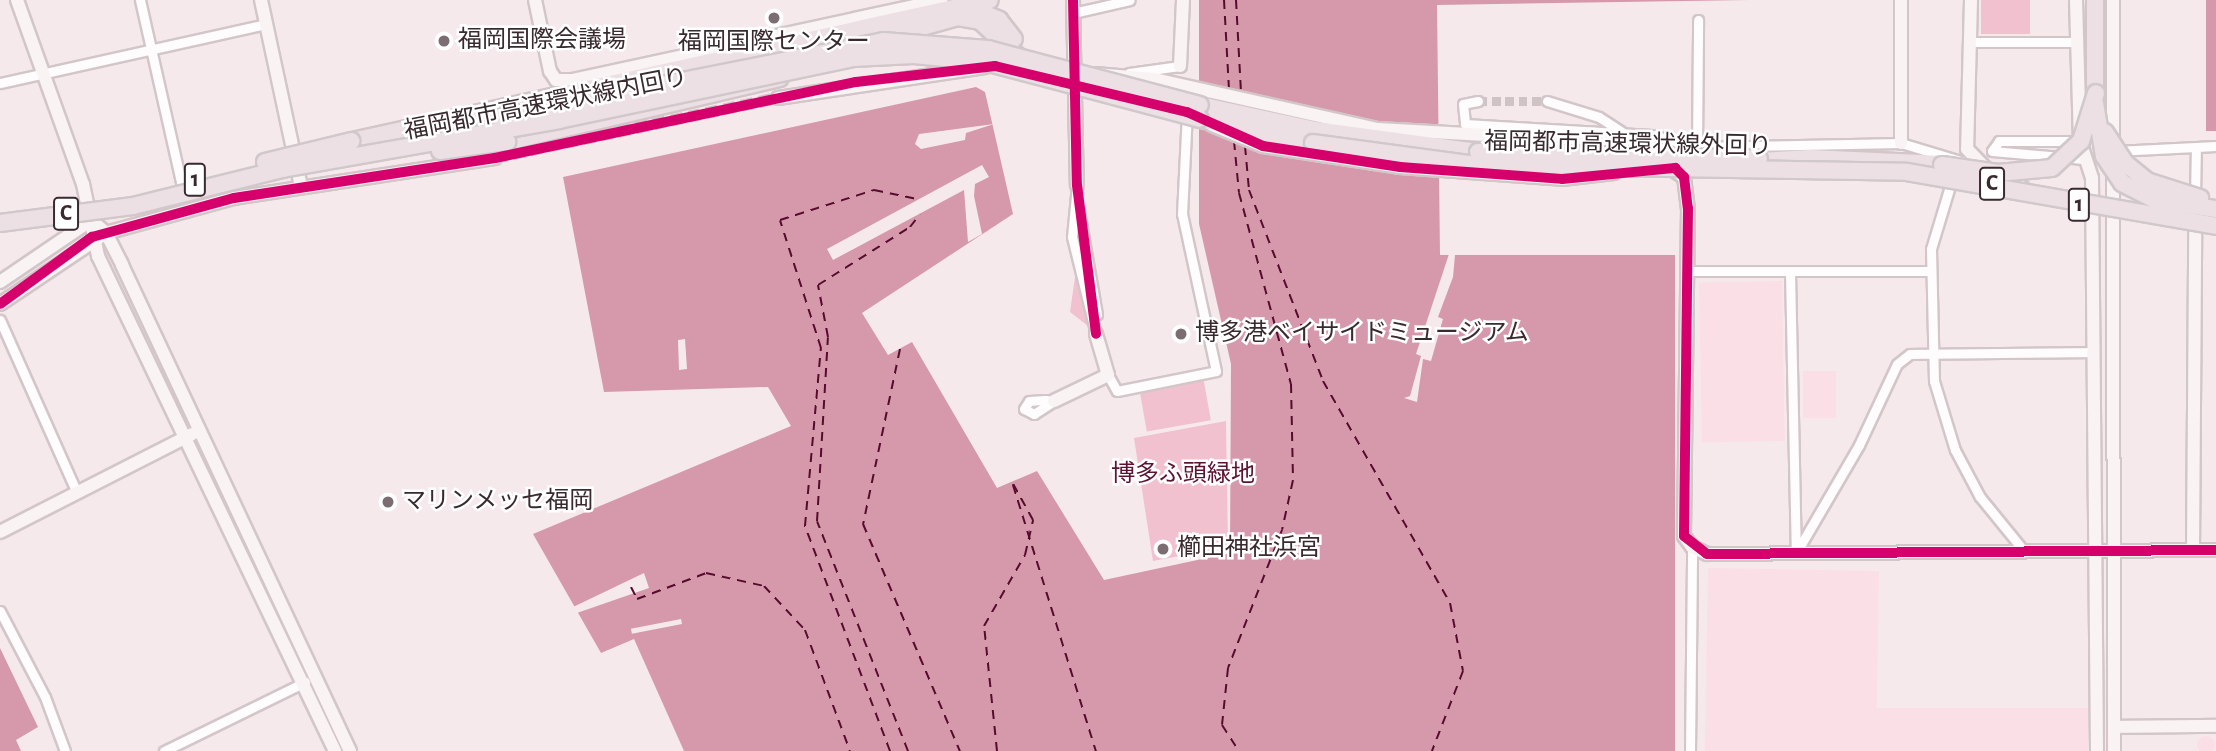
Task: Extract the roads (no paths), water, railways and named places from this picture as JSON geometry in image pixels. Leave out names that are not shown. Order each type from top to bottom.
[{"type":"highway","points":[[352,141],[936,6],[990,0]]},
{"type":"highway","points":[[2095,0],[2095,98],[2104,156],[2122,183],[2155,200],[2216,209]]},
{"type":"highway","points":[[936,6],[985,10],[1025,52],[1073,77]]},
{"type":"highway","points":[[282,169],[507,142],[680,106],[751,89],[847,50],[958,17],[980,21],[1044,73],[1073,77]]},
{"type":"highway","name":"福岡都市高速環状線内回り","points":[[38,216],[352,141],[893,41],[988,50],[1277,123],[1478,152],[1766,159],[1908,169],[2216,225]]},
{"type":"highway","name":"福岡都市高速環状線外回り","points":[[0,224],[132,206],[282,169],[884,56],[985,62],[1313,143],[1476,165],[1907,172],[2216,225]]},
{"type":"highway","points":[[1766,159],[1889,159],[2035,173],[2076,149],[2095,98]]},
{"type":"highway","points":[[1693,170],[1810,158],[2025,173],[2071,152],[2095,98]]},
{"type":"highway","points":[[2095,98],[2106,135],[2125,163],[2161,188],[2216,200]]},
{"type":"highway","points":[[0,233],[132,206]]},
{"type":"highway","name":"C","points":[[0,224],[38,216]]},
{"type":"street","points":[[17,0],[90,219],[92,237],[335,751]]},
{"type":"street","points":[[140,0],[183,191]]},
{"type":"street","points":[[261,0],[302,186]]},
{"type":"street","points":[[535,0],[550,71],[556,80],[572,80],[936,6]]},
{"type":"street","points":[[1130,0],[1073,7],[1077,186],[1072,237],[1096,334],[1108,375],[1117,391],[1216,371],[1182,214],[1186,143],[1193,115]]},
{"type":"street","points":[[778,98],[995,66],[1073,77],[1124,74],[1180,66],[1183,0]]},
{"type":"street","points":[[1901,0],[1901,143]]},
{"type":"street","points":[[1971,0],[1969,131],[1973,162],[1990,173]]},
{"type":"street","points":[[2076,0],[2080,141],[2092,202],[2097,751]]},
{"type":"street","points":[[2113,0],[2114,751]]},
{"type":"street","points":[[1697,148],[1698,20]]},
{"type":"street","points":[[0,83],[266,24]]},
{"type":"street","points":[[1971,42],[2076,42]]},
{"type":"street","points":[[1124,74],[1378,129],[1521,142],[1661,147],[1684,162],[1690,183],[1684,536],[1692,547],[1707,554],[2216,550]]},
{"type":"street","points":[[1073,77],[1116,94],[1193,115],[1263,146],[1439,171],[1562,179],[1675,168],[1687,191],[1689,247]]},
{"type":"street","points":[[1478,101],[1463,104],[1465,124],[1625,133],[1697,148],[1901,143],[1957,159],[2024,189],[2195,227],[2216,225]]},
{"type":"street","points":[[1547,101],[1600,117],[1625,133]]},
{"type":"street","points":[[1969,131],[1934,230],[1930,271],[1931,350],[1942,417],[1955,450],[1980,496],[2024,551]]},
{"type":"street","points":[[2080,141],[1998,141],[1992,151],[2084,159]]},
{"type":"street","points":[[2113,151],[2216,146]]},
{"type":"street","points":[[2193,550],[2196,147]]},
{"type":"street","points":[[0,304],[92,237],[302,186],[495,158]]},
{"type":"street","points":[[0,282],[90,219],[183,191],[260,175],[302,186]]},
{"type":"street","points":[[90,219],[106,233],[350,751]]},
{"type":"street","points":[[1688,271],[1930,271]]},
{"type":"street","points":[[1790,272],[1796,553]]},
{"type":"street","points":[[0,320],[77,493]]},
{"type":"street","points":[[1796,553],[1859,444],[1896,364],[1931,350],[2094,352]]},
{"type":"street","points":[[1054,401],[1108,375]]},
{"type":"street","points":[[0,532],[199,430]]},
{"type":"street","points":[[1690,751],[1692,547]]},
{"type":"street","points":[[0,611],[45,697],[65,751]]},
{"type":"street","points":[[164,751],[302,682],[317,679]]},
{"type":"street","points":[[2114,727],[2216,726]]},
{"type":"tunnel","points":[[495,158],[778,98]]},
{"type":"tunnel","points":[[1478,101],[1547,101]]},
{"type":"place","name":"福岡国際センター","points":[[774,18]]},
{"type":"place","name":"福岡国際会議場","points":[[444,41]]},
{"type":"place","name":"博多港ベイサイドミュージアム","points":[[1181,334]]},
{"type":"place","name":"マリンメッセ福岡","points":[[388,502]]},
{"type":"place","name":"櫛田神社浜宮","points":[[1163,549]]},
{"type":"park label","name":"博多ふ頭緑地","points":[[1183,475]]}]
